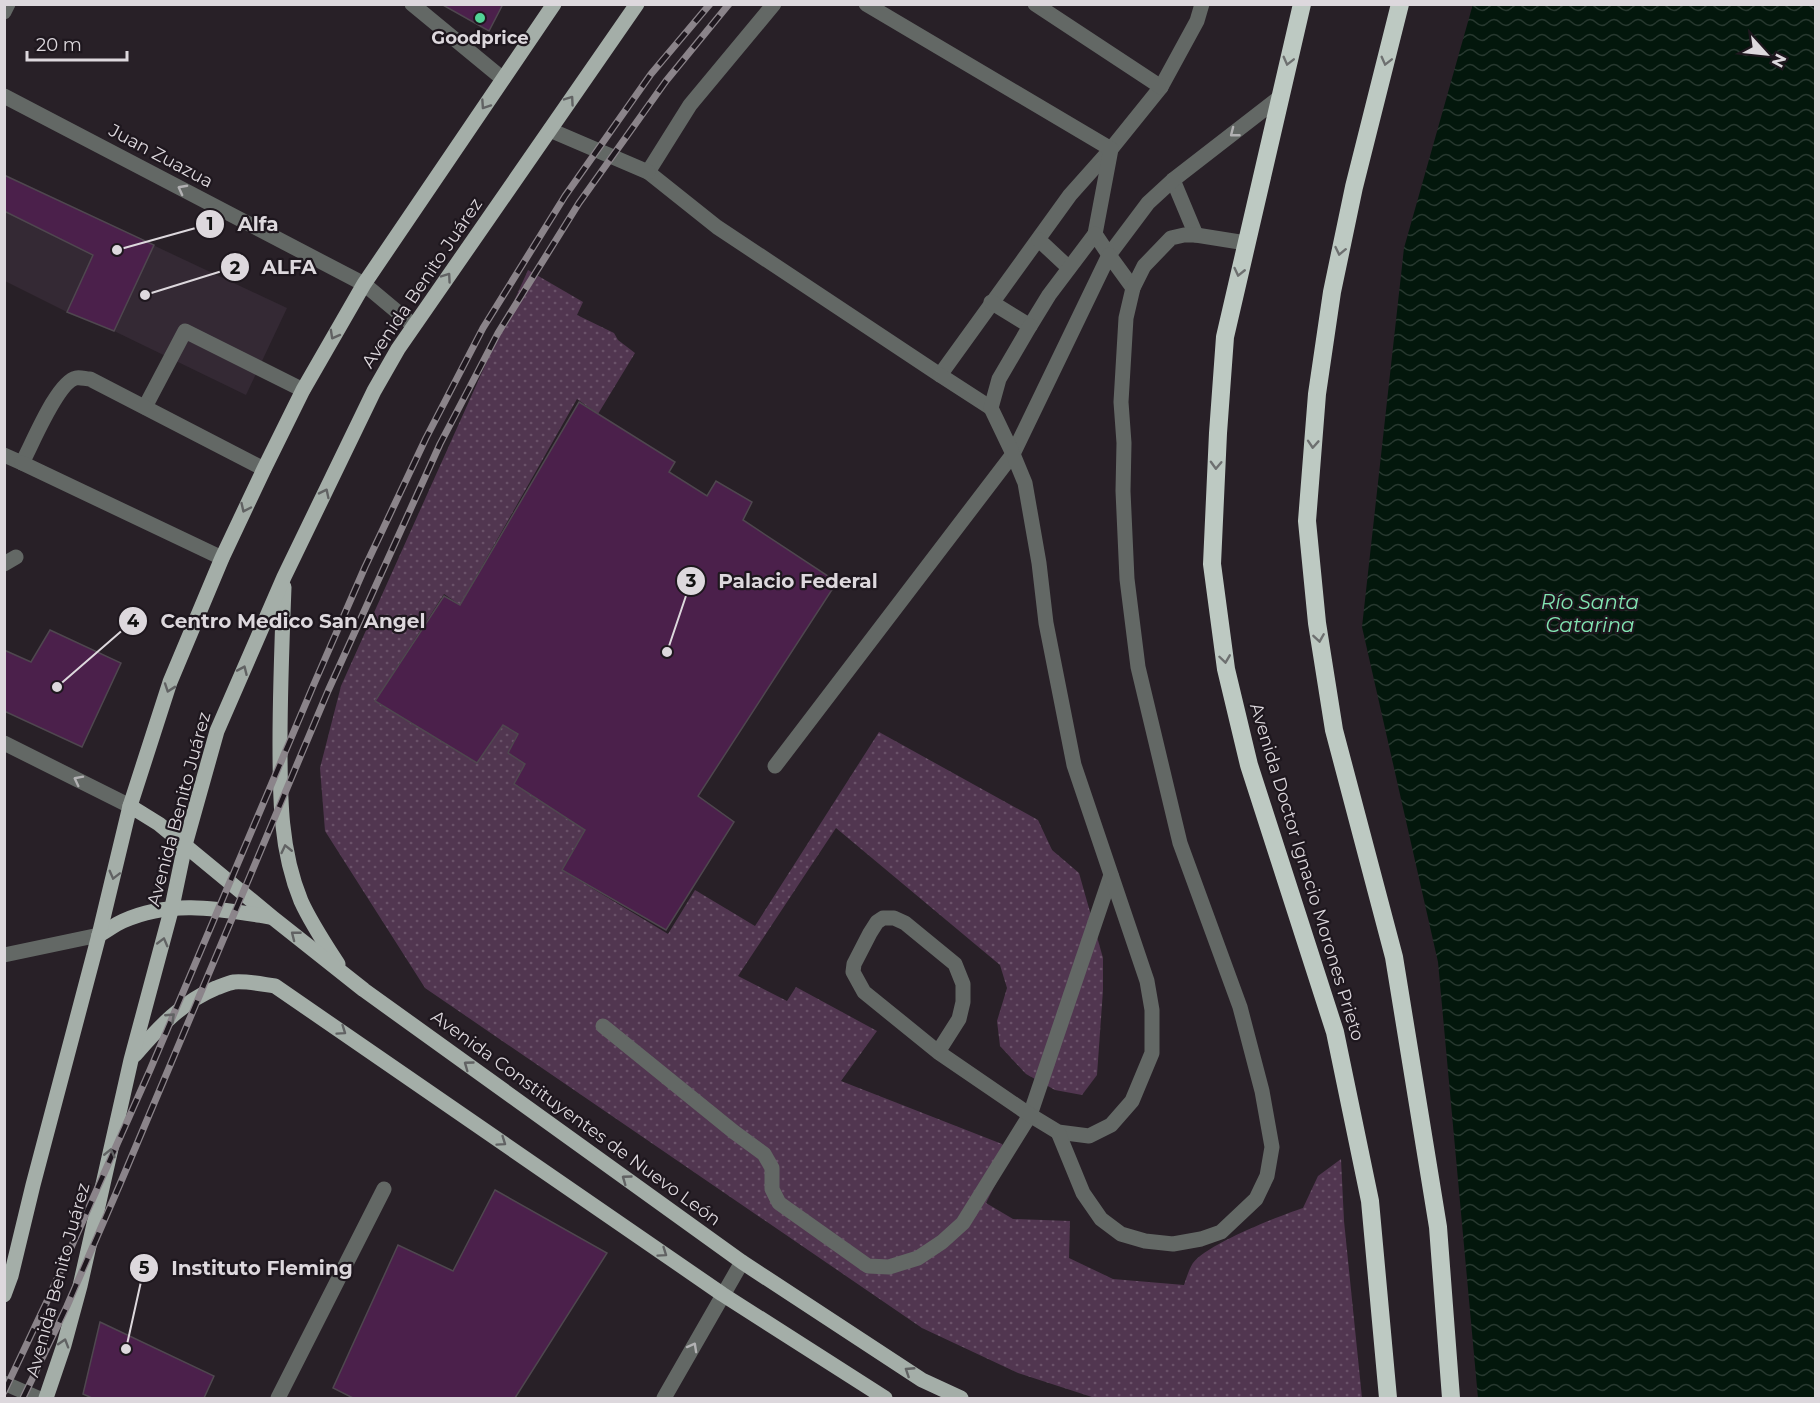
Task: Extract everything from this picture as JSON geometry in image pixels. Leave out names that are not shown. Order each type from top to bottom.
[{"type":"highway","name":"Avenida Doctor Ignacio Morones Prieto","points":[[1302,4],[1225,337],[1212,564],[1226,669],[1249,765],[1337,1043],[1370,1201],[1388,1398]]},
{"type":"highway","points":[[1400,4],[1354,187],[1332,292],[1317,394],[1307,521],[1317,623],[1334,730],[1394,957],[1438,1227],[1451,1398]]},
{"type":"main road","points":[[4,1295],[11,1276],[99,935],[130,806],[170,682],[222,558],[303,390],[364,284],[554,4]]},
{"type":"main road","name":"Avenida Benito Juárez","points":[[46,1398],[64,1345],[80,1286],[131,1060],[172,907],[185,844],[217,730],[284,577],[374,391],[398,349],[638,4]]},
{"type":"main road","points":[[284,577],[280,699],[280,808],[284,842],[301,900],[315,928],[339,966],[363,990]]},
{"type":"main road","name":"Avenida Constituyentes de Nuevo León","points":[[130,806],[185,844],[363,990],[742,1262],[922,1380],[960,1398]]},
{"type":"main road","points":[[99,935],[121,921],[172,907],[217,908],[273,918]]},
{"type":"main road","points":[[131,1060],[152,1035],[189,1001],[231,982],[275,986],[722,1294],[885,1398]]},
{"type":"street","points":[[4,12],[8,4]]},
{"type":"street","points":[[412,4],[503,79]]},
{"type":"street","points":[[648,172],[690,105],[774,4]]},
{"type":"street","points":[[866,4],[1111,149]]},
{"type":"street","points":[[1035,4],[1161,87]]},
{"type":"street","points":[[940,375],[1070,195],[1161,87],[1197,21],[1202,4]]},
{"type":"street","name":"Juan Zuazua","points":[[4,96],[364,284],[413,326]]},
{"type":"street","points":[[776,766],[1013,454],[1109,255],[1148,203],[1173,180],[1280,97]]},
{"type":"street","points":[[550,129],[648,172],[717,227],[991,408],[1013,454],[1025,483],[1039,563],[1046,623],[1074,765],[1147,981],[1152,1010],[1152,1053],[1132,1101],[1112,1125],[1089,1136],[1058,1132],[938,1052],[864,992],[853,972],[854,964],[870,933],[877,922],[883,918],[894,918],[905,923],[955,964],[963,984],[963,1002],[958,1019],[938,1052]]},
{"type":"street","points":[[991,408],[999,379],[1030,326],[1095,234],[1111,149]]},
{"type":"street","points":[[1173,180],[1197,235]]},
{"type":"street","points":[[1095,234],[1133,288]]},
{"type":"street","points":[[1058,1132],[1083,1193],[1101,1219],[1121,1234],[1145,1241],[1173,1244],[1201,1239],[1221,1232],[1256,1199],[1268,1176],[1272,1147],[1262,1091],[1240,1007],[1180,843],[1138,667],[1127,579],[1123,491],[1124,443],[1121,402],[1126,318],[1133,288],[1144,266],[1171,238],[1197,235],[1246,243]]},
{"type":"street","points":[[1039,240],[1069,268]]},
{"type":"street","points":[[991,302],[1030,326]]},
{"type":"street","points":[[144,407],[185,331],[303,390]]},
{"type":"street","points":[[22,463],[56,396],[65,384],[74,378],[90,379],[264,469]]},
{"type":"street","points":[[4,455],[222,558]]},
{"type":"street","points":[[4,742],[130,806]]},
{"type":"street","points":[[603,1026],[764,1154],[772,1168],[772,1189],[779,1203],[868,1266],[889,1267],[918,1258],[942,1242],[963,1223],[1030,1115],[1111,875]]},
{"type":"street","points":[[4,955],[99,935]]},
{"type":"street","points":[[278,1398],[384,1189]]},
{"type":"street","points":[[664,1398],[742,1262]]},
{"type":"street","points":[[4,1383],[38,1398]]},
{"type":"shaded area","points":[[4,175],[287,308],[246,395],[5,281]]},
{"type":"shaded area","points":[[528,270],[583,302],[577,315],[614,333],[618,340],[635,353],[598,414],[577,399],[460,605],[444,594],[375,701],[477,763],[503,725],[518,734],[508,753],[525,764],[514,784],[585,830],[562,870],[668,934],[695,890],[755,926],[879,732],[1038,820],[1052,850],[1079,873],[1103,958],[1097,1075],[1082,1095],[1055,1090],[1026,1074],[1000,1046],[997,1021],[1007,988],[1000,965],[836,828],[738,976],[787,1001],[796,987],[877,1031],[841,1081],[1002,1144],[1010,1155],[986,1203],[1013,1219],[1070,1221],[1069,1258],[1113,1279],[1184,1285],[1193,1263],[1213,1248],[1244,1231],[1303,1208],[1318,1176],[1341,1159],[1344,1221],[1362,1398],[1095,1398],[1018,1373],[922,1328],[425,988],[325,831],[320,768],[341,686]]},
{"type":"water","name":"Río Santa Catarina","points":[[1473,4],[1815,5],[1815,1398],[1478,1398],[1438,962],[1362,627],[1404,248]]},
{"type":"building","name":"Goodprice","points":[[441,4],[503,4],[489,31]]},
{"type":"building","points":[[4,175],[154,245],[114,331],[67,312],[93,255],[4,211]]},
{"type":"building","points":[[579,402],[675,462],[669,472],[707,496],[716,481],[752,502],[743,520],[837,582],[698,796],[734,822],[666,930],[562,870],[585,830],[514,784],[525,764],[508,753],[518,734],[503,725],[477,763],[375,701],[444,596],[460,605]]},
{"type":"building","points":[[50,630],[121,663],[82,747],[4,711],[4,650],[31,662]]},
{"type":"building","points":[[495,1190],[607,1253],[515,1398],[353,1398],[333,1388],[398,1245],[453,1271]]},
{"type":"building","points":[[100,1322],[214,1376],[204,1398],[92,1398],[83,1394]]},
{"type":"railway","points":[[4,1392],[150,1070],[365,567],[426,438],[483,328],[565,196],[651,74],[710,4]]},
{"type":"railway","points":[[23,1398],[67,1306],[120,1184],[328,691],[440,444],[498,333],[579,203],[666,81],[729,4]]},
{"type":"place","name":"Goodprice","points":[[480,18]]},
{"type":"place","name":"Alfa","points":[[117,250]]},
{"type":"place","name":"ALFA","points":[[145,295]]},
{"type":"place","name":"Palacio Federal","points":[[667,652]]},
{"type":"place","name":"Centro Medico San Angel","points":[[57,687]]},
{"type":"place","name":"Instituto Fleming","points":[[126,1349]]}]
